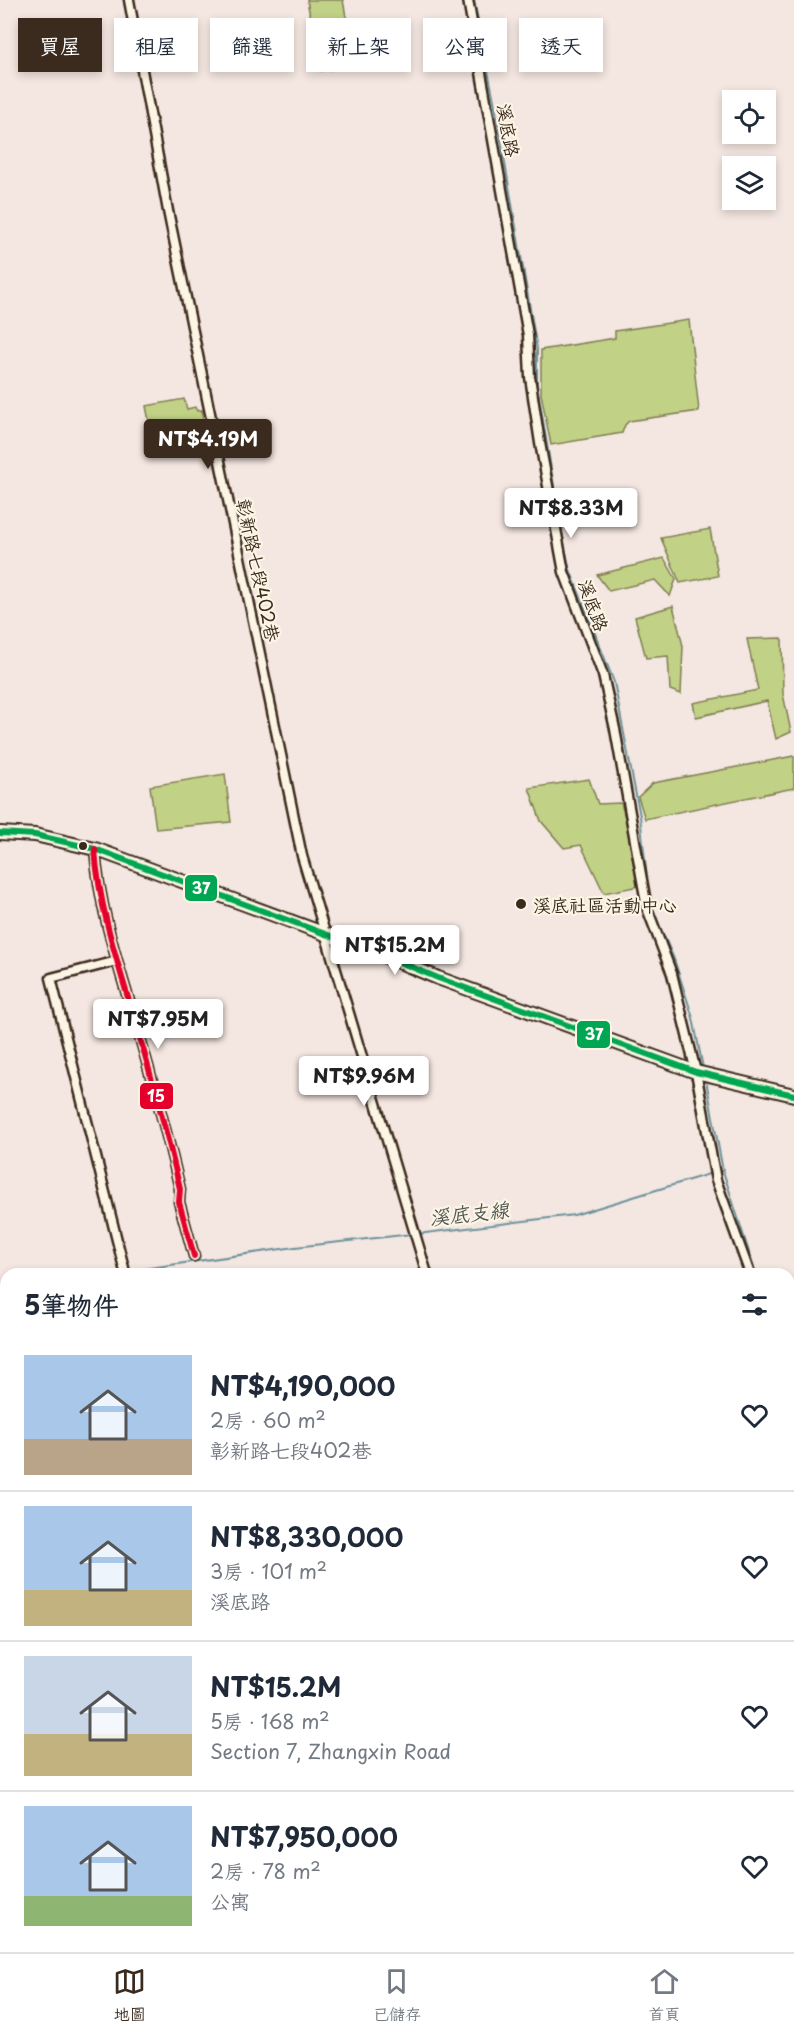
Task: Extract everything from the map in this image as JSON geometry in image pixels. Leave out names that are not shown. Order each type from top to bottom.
[{"type":"street","name":"彰新路七段402巷","points":[[129,0],[168,211],[302,856],[425,1268]]},
{"type":"street","name":"溪底路","points":[[468,0],[524,311],[530,376],[540,443],[564,572],[603,675],[638,847],[647,908],[672,974],[696,1071],[716,1180],[748,1268]]},
{"type":"street","points":[[0,833],[35,835],[95,849],[324,933],[438,978],[696,1071],[794,1095]]},
{"type":"street","points":[[95,849],[99,885],[117,961],[158,1098],[180,1189],[179,1202],[194,1256]]},
{"type":"street","points":[[117,961],[51,978],[124,1268]]},
{"type":"green space","points":[[307,0],[343,0],[346,18],[310,18]]},
{"type":"green space","points":[[689,320],[699,411],[629,421],[622,433],[551,445],[541,394],[541,350],[615,338],[615,331]]},
{"type":"green space","points":[[184,399],[187,409],[195,407],[197,411],[202,410],[203,421],[151,431],[146,406]]},
{"type":"green space","points":[[710,529],[718,576],[680,583],[661,538]]},
{"type":"green space","points":[[664,558],[676,579],[670,596],[655,580],[609,591],[597,575]]},
{"type":"green space","points":[[673,606],[683,646],[681,694],[670,690],[668,656],[646,658],[635,617]]},
{"type":"green space","points":[[782,638],[783,694],[791,732],[776,739],[767,701],[696,717],[693,703],[758,690],[747,639]]},
{"type":"green space","points":[[794,756],[794,788],[645,819],[638,797],[653,783]]},
{"type":"green space","points":[[225,774],[231,822],[156,829],[150,786]]},
{"type":"green space","points":[[589,779],[598,804],[621,803],[640,872],[640,886],[604,893],[581,845],[564,848],[541,821],[529,788]]},
{"type":"waterway","points":[[474,0],[496,111],[537,349],[537,385],[569,567],[614,682],[640,816],[650,904],[674,959],[693,1018],[703,1068]]},
{"type":"waterway","points":[[706,1080],[723,1171]]},
{"type":"waterway","name":"溪底支線","points":[[417,1234],[574,1215],[723,1171],[754,1268]]},
{"type":"waterway","name":"溪底支線","points":[[150,1268],[295,1247],[412,1234]]},
{"type":"transit line","name":"37","points":[[0,833],[35,835],[95,849],[696,1072],[794,1095]]},
{"type":"transit line","name":"15","points":[[95,849],[105,916],[165,1127],[180,1189],[179,1202],[194,1256]]},
{"type":"place","name":"溪底社區活動中心","points":[[521,904]]}]
